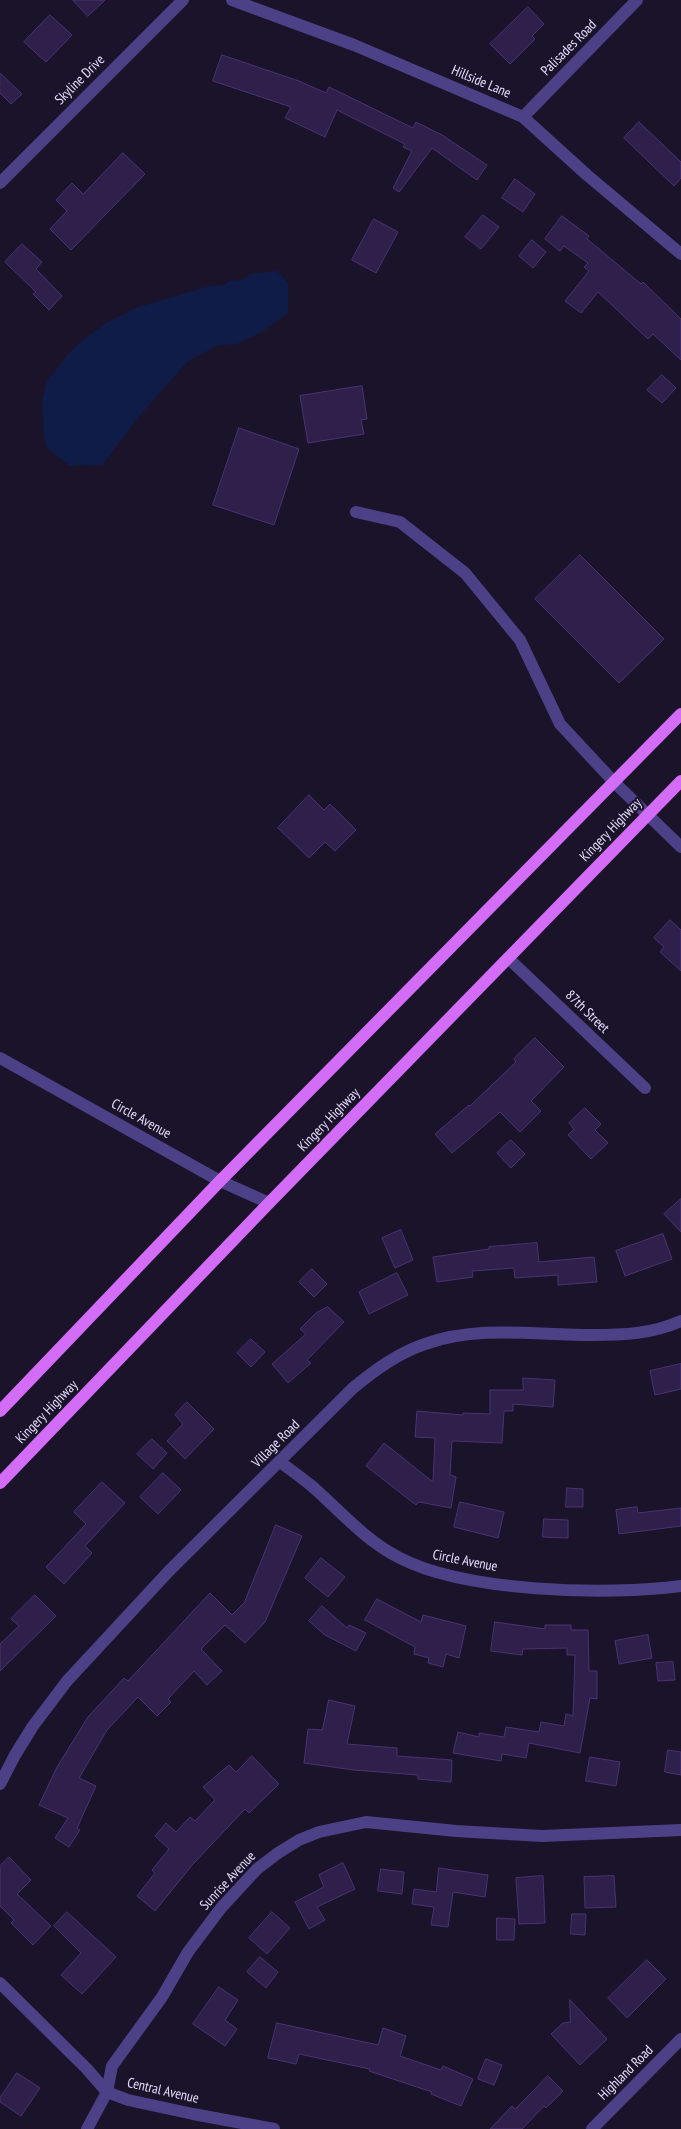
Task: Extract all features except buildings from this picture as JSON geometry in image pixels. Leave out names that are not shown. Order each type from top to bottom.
[{"type":"main road","points":[[0,1411],[220,1181],[681,714]]},
{"type":"main road","name":"Kingery Highway","points":[[0,1483],[269,1203],[681,781]]},
{"type":"street","name":"Skyline Drive","points":[[0,183],[183,0]]},
{"type":"street","name":"Hillside Lane","points":[[232,0],[354,45],[522,117],[587,175],[681,254]]},
{"type":"street","name":"Palisades Road","points":[[522,117],[637,0]]},
{"type":"street","points":[[356,512],[400,522],[465,573],[520,640],[560,724],[614,782],[681,847]]},
{"type":"street","name":"87th Street","points":[[508,958],[646,1088]]},
{"type":"street","name":"Circle Avenue","points":[[0,1058],[220,1181],[269,1203]]},
{"type":"street","name":"Village Road","points":[[0,1784],[33,1726],[67,1681],[169,1571],[360,1382],[404,1353],[448,1337],[490,1332],[578,1335],[630,1334],[665,1327],[681,1320]]},
{"type":"street","name":"Circle Avenue","points":[[280,1462],[312,1486],[359,1529],[396,1556],[424,1569],[468,1579],[552,1589],[652,1590],[681,1586]]},
{"type":"street","name":"Sunrise Avenue","points":[[87,2129],[107,2092],[112,2066],[162,1997],[188,1952],[221,1908],[257,1869],[299,1840],[326,1831],[366,1822],[456,1831],[542,1836],[681,1830]]},
{"type":"street","name":"Central Avenue","points":[[0,1983],[87,2069],[107,2092],[128,2100],[274,2129]]},
{"type":"street","name":"Highland Road","points":[[592,2129],[681,2039]]},
{"type":"water","points":[[277,271],[288,283],[288,313],[260,333],[237,344],[219,345],[188,361],[141,414],[102,465],[70,466],[47,448],[44,437],[42,402],[46,383],[69,353],[83,340],[106,323],[138,307],[210,286],[225,285],[229,281],[242,280],[250,274]]}]
